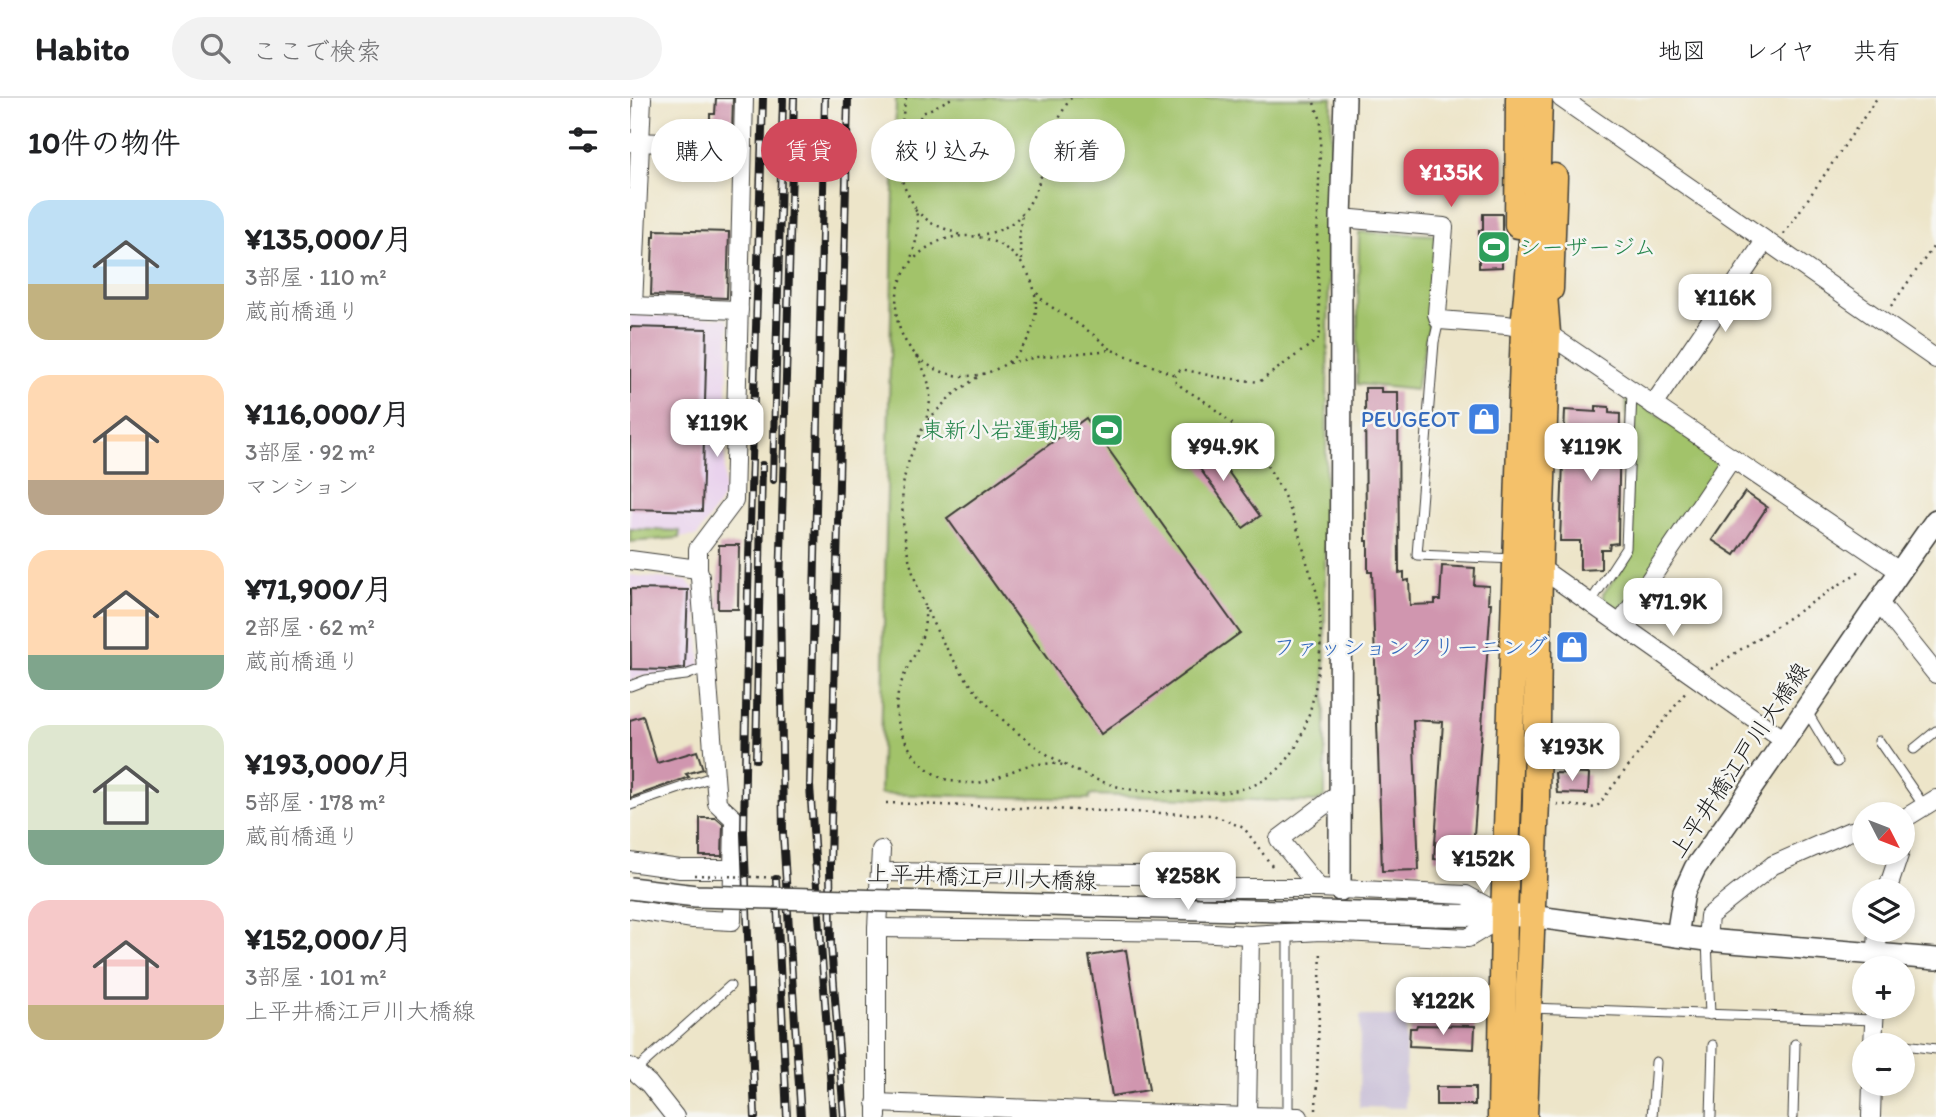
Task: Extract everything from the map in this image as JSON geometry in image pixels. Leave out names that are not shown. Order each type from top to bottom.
[{"type":"main road","points":[[1519,98],[1518,229],[1535,331]]},
{"type":"main road","points":[[1501,1117],[1504,916],[1528,563],[1539,98]]},
{"type":"main road","points":[[1535,331],[1553,228],[1558,98]]},
{"type":"main road","points":[[1524,1117],[1536,801],[1528,563]]},
{"type":"street","points":[[642,98],[635,143],[631,306],[739,310]]},
{"type":"street","points":[[744,98],[744,119]]},
{"type":"street","points":[[1340,890],[1341,218],[1345,98]]},
{"type":"street","points":[[1558,98],[1936,359]]},
{"type":"street","points":[[630,909],[693,919],[732,921],[734,820],[717,803],[698,549],[734,500],[742,182]]},
{"type":"street","points":[[1341,218],[1444,227],[1437,314],[1439,320],[1507,325],[1535,331],[1653,405],[1899,571]]},
{"type":"street","points":[[1653,405],[1765,241]]},
{"type":"street","points":[[1620,624],[1732,458]]},
{"type":"street","name":"上平井橋江戸川大橋線","points":[[630,888],[696,896],[1530,916],[1677,936],[1684,892],[1695,869],[1786,741],[1936,520]]},
{"type":"street","points":[[630,561],[698,569]]},
{"type":"street","points":[[1528,563],[1590,603],[1786,741]]},
{"type":"street","points":[[1879,603],[1936,674]]},
{"type":"street","points":[[1319,888],[1279,839],[1340,793]]},
{"type":"street","points":[[1915,812],[1930,803]]},
{"type":"street","points":[[1707,940],[1709,916],[1773,865],[1852,831]]},
{"type":"street","points":[[881,850],[877,928],[877,1110],[1299,1117]]},
{"type":"street","points":[[630,862],[735,873]]},
{"type":"street","points":[[877,928],[1250,935],[1321,931],[1468,938],[1504,916],[1466,895],[1319,888],[1200,888],[1139,876],[880,872]]},
{"type":"street","points":[[1196,932],[1200,888]]},
{"type":"street","points":[[1247,1116],[1250,935]]},
{"type":"street","points":[[1677,936],[1852,958]]},
{"type":"street","points":[[1915,960],[1936,959]]},
{"type":"street","points":[[633,1069],[649,1084],[675,1117]]},
{"type":"street","points":[[1871,1117],[1872,1096]]},
{"type":"lane","points":[[1439,320],[1434,342],[1417,555],[1528,563]]},
{"type":"lane","points":[[1590,603],[1626,548],[1632,392]]},
{"type":"lane","points":[[630,686],[646,680],[686,675],[707,667]]},
{"type":"lane","points":[[1806,710],[1836,762]]},
{"type":"lane","points":[[1914,749],[1936,731]]},
{"type":"lane","points":[[1879,741],[1930,803]]},
{"type":"lane","points":[[630,805],[715,776]]},
{"type":"lane","points":[[1288,933],[1288,1117]]},
{"type":"lane","points":[[1707,940],[1710,1015]]},
{"type":"lane","points":[[633,1069],[730,986]]},
{"type":"lane","points":[[1527,1008],[1710,1015],[1852,1013]]},
{"type":"lane","points":[[1793,1117],[1795,1044]]},
{"type":"lane","points":[[1711,1117],[1713,1045]]},
{"type":"lane","points":[[1915,1047],[1936,1049]]},
{"type":"lane","points":[[1652,1117],[1656,1062]]},
{"type":"path","points":[[902,119],[906,98]]},
{"type":"path","points":[[918,119],[923,113],[952,98]]},
{"type":"path","points":[[1071,98],[1058,119],[1037,189],[1023,212],[1019,235],[1023,263],[1035,290],[1044,302],[1112,350],[1175,375]]},
{"type":"path","points":[[1765,241],[1777,243],[1877,98]]},
{"type":"path","points":[[1112,350],[1037,357],[1004,365],[981,374],[951,396],[927,422],[909,455],[903,496],[906,540],[925,605],[953,661],[989,706],[1040,750],[1065,765],[1109,784],[1131,790],[1204,793],[1236,791],[1272,774],[1296,747],[1306,725],[1314,694],[1318,659],[1319,608],[1295,518],[1278,484],[1251,443],[1220,413],[1174,380],[1181,369],[1259,382],[1320,338],[1317,241],[1321,120],[1314,99]]},
{"type":"path","points":[[904,182],[915,210],[918,226],[917,241],[900,282],[896,311],[900,331],[922,365],[929,383],[927,422]]},
{"type":"path","points":[[915,210],[930,223],[961,236]]},
{"type":"path","points":[[909,264],[932,244],[961,236],[996,232],[1023,212]]},
{"type":"path","points":[[971,235],[1000,244],[1023,263]]},
{"type":"path","points":[[1880,320],[1936,243]]},
{"type":"path","points":[[1004,365],[1023,348],[1032,330],[1037,310],[1035,290]]},
{"type":"path","points":[[916,356],[932,368],[951,375],[981,374]]},
{"type":"path","points":[[925,605],[926,622],[921,644],[907,668],[897,697],[899,726],[918,760],[939,777],[967,783],[988,782],[1025,766],[1049,763],[1065,765]]},
{"type":"path","points":[[886,803],[1213,815],[1244,828],[1285,882],[1294,888]]},
{"type":"path","points":[[683,875],[735,873]]},
{"type":"path","points":[[1316,1117],[1321,931]]},
{"type":"shaded area","points":[[630,315],[726,318],[729,323],[724,496],[697,536],[630,542]]},
{"type":"shaded area","points":[[630,575],[687,581],[695,590],[701,667],[686,672],[640,676],[630,682]]},
{"type":"shaded area","points":[[1360,1016],[1406,1016],[1405,1108],[1359,1107]]},
{"type":"green space","name":"東新小岩運動場","points":[[896,98],[1332,98],[1325,519],[1325,796],[1315,802],[1090,795],[1089,799],[880,794],[894,182],[1015,182],[1015,119],[896,119]]},
{"type":"green space","points":[[1359,232],[1436,235],[1432,310],[1416,390],[1357,384]]},
{"type":"green space","points":[[1626,395],[1729,459],[1623,609],[1613,611],[1604,605],[1603,594],[1632,555]]},
{"type":"green space","points":[[630,529],[680,531],[679,538],[630,542]]},
{"type":"building","points":[[716,98],[733,98],[732,119],[710,119],[710,114],[715,114]]},
{"type":"building","points":[[1483,214],[1502,214],[1502,267],[1479,268],[1479,230],[1483,230]]},
{"type":"building","points":[[655,230],[729,232],[727,298],[651,295]]},
{"type":"building","points":[[630,327],[707,329],[702,511],[630,509]]},
{"type":"building","points":[[1365,388],[1398,392],[1399,573],[1404,572],[1404,581],[1409,580],[1410,605],[1435,604],[1435,600],[1440,600],[1442,566],[1475,568],[1474,585],[1489,586],[1488,603],[1491,603],[1472,862],[1434,859],[1443,722],[1413,720],[1419,870],[1382,871],[1372,572],[1368,572],[1366,541]]},
{"type":"building","points":[[1596,406],[1609,407],[1609,413],[1620,414],[1618,543],[1610,544],[1609,549],[1601,549],[1601,569],[1580,570],[1580,541],[1560,541],[1565,410],[1596,412]]},
{"type":"building","points":[[1086,418],[1240,633],[1101,734],[947,518]]},
{"type":"building","points":[[1204,438],[1260,516],[1243,528],[1187,451]]},
{"type":"building","points":[[1745,492],[1767,507],[1735,555],[1712,540]]},
{"type":"building","points":[[719,545],[739,545],[738,609],[718,609]]},
{"type":"building","points":[[630,589],[688,590],[685,668],[631,669]]},
{"type":"building","points":[[643,716],[657,763],[697,751],[703,769],[686,774],[689,777],[630,798],[630,720]]},
{"type":"building","points":[[1555,773],[1589,774],[1588,794],[1557,793]]},
{"type":"building","points":[[700,818],[716,818],[723,824],[722,856],[700,856]]},
{"type":"building","points":[[1126,950],[1149,1090],[1112,1096],[1089,956]]},
{"type":"building","points":[[1417,1025],[1475,1026],[1474,1049],[1409,1046],[1410,1028],[1416,1028]]},
{"type":"building","points":[[1436,1087],[1475,1087],[1475,1105],[1436,1105]]},
{"type":"railway","points":[[755,1117],[744,833],[748,591],[763,98]]},
{"type":"railway","points":[[794,98],[780,587],[783,834],[801,1117]]},
{"type":"railway","points":[[825,98],[810,786],[833,1117]]},
{"type":"railway","points":[[844,1117],[831,945],[830,865],[848,98]]},
{"type":"railway","points":[[773,480],[783,99]]},
{"type":"railway","points":[[756,759],[762,465]]},
{"type":"railway","points":[[776,879],[787,1117]]},
{"type":"place","name":"シーザージム","points":[[1494,247]]},
{"type":"place","name":"PEUGEOT","points":[[1484,419]]},
{"type":"place","name":"東新小岩運動場","points":[[1107,430]]},
{"type":"place","name":"ファッションクリーニング","points":[[1572,647]]}]
